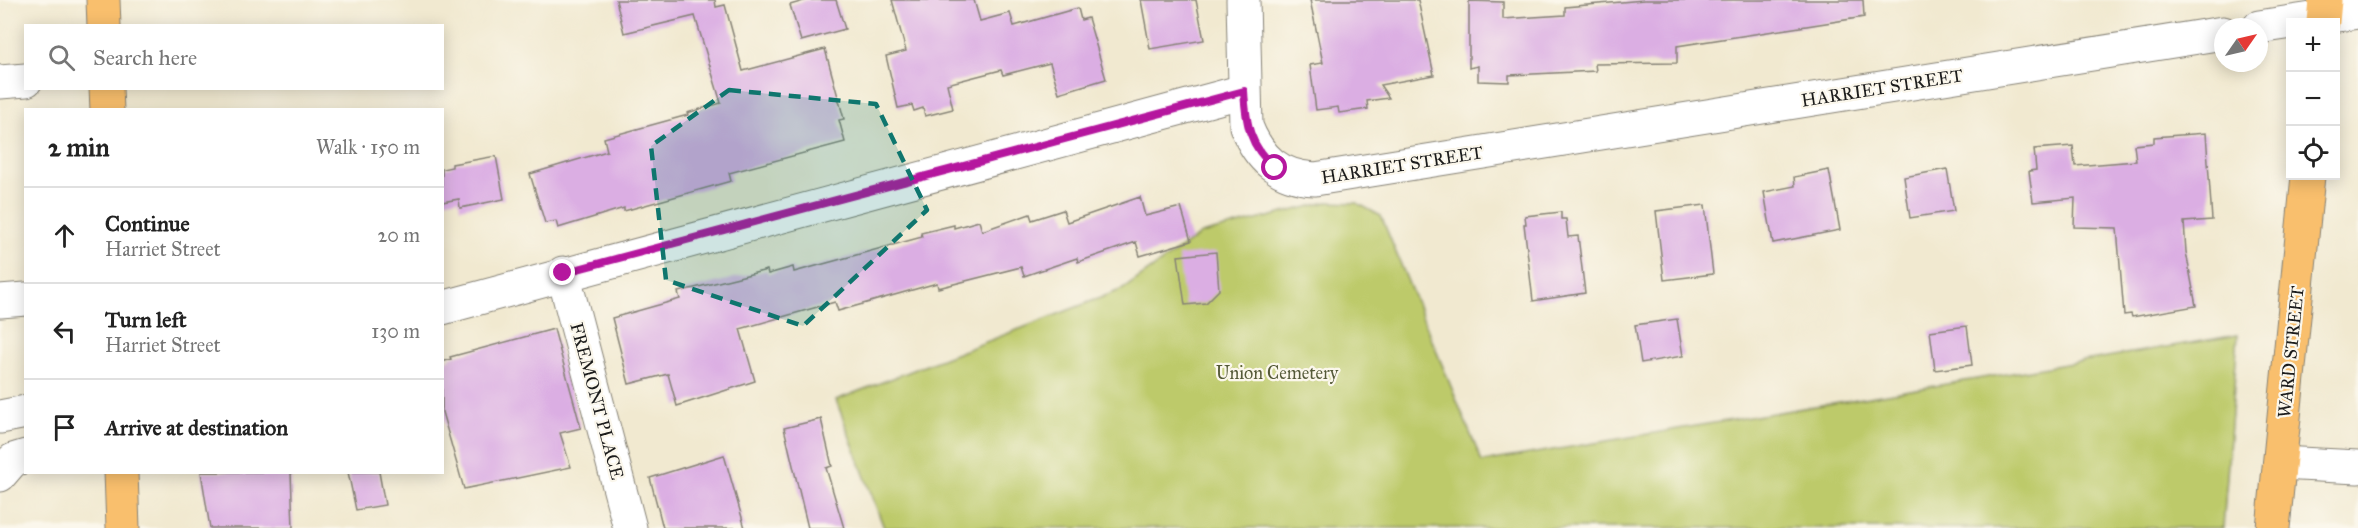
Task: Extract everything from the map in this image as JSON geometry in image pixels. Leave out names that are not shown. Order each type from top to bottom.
[{"type":"main road","points":[[103,0],[104,24]]},
{"type":"main road","points":[[106,90],[107,108]]},
{"type":"main road","name":"WARD STREET","points":[[2273,528],[2308,180]]},
{"type":"main road","points":[[120,474],[123,528]]},
{"type":"street","name":"HARRIET STREET","points":[[1244,0],[1246,126],[1262,157],[1287,174],[1316,179],[2214,34]]},
{"type":"street","points":[[2268,25],[2324,13],[2358,12]]},
{"type":"street","points":[[0,82],[24,80]]},
{"type":"street","points":[[444,307],[563,273],[1244,91]]},
{"type":"street","name":"FREMONT PLACE","points":[[563,273],[630,528]]},
{"type":"street","points":[[0,301],[24,299]]},
{"type":"street","points":[[0,417],[24,412]]},
{"type":"street","points":[[0,475],[13,460],[24,457]]},
{"type":"street","points":[[2280,463],[2358,467]]},
{"type":"highlighted area","points":[[729,90],[876,104],[927,210],[803,326],[666,280],[651,146]]},
{"type":"green space","name":"Union Cemetery","points":[[1327,202],[1357,203],[1381,216],[1482,462],[2238,335],[2223,528],[884,528],[836,400],[1123,289],[1201,234]]},
{"type":"building","points":[[616,0],[715,0],[716,7],[725,5],[743,71],[825,49],[844,119],[839,120],[845,142],[729,173],[731,181],[624,211],[624,208],[558,228],[556,221],[545,223],[530,174],[607,151],[604,138],[688,115],[687,113],[721,103],[695,16],[624,33]]},
{"type":"building","points":[[807,0],[836,0],[845,29],[801,41],[790,5]]},
{"type":"building","points":[[892,0],[974,0],[980,21],[1010,13],[1014,26],[1078,8],[1081,20],[1088,18],[1106,79],[1059,93],[1050,63],[1003,75],[1001,70],[947,84],[953,109],[925,116],[923,108],[914,111],[912,105],[898,108],[886,56],[906,51]]},
{"type":"building","points":[[1141,0],[1196,0],[1204,40],[1150,49]]},
{"type":"building","points":[[1310,0],[1418,0],[1434,75],[1380,85],[1389,98],[1367,101],[1368,109],[1339,113],[1338,107],[1316,110],[1310,65],[1323,63]]},
{"type":"building","points":[[1644,0],[1863,0],[1864,17],[1677,46],[1677,63],[1595,64],[1596,71],[1509,75],[1509,82],[1478,81],[1478,66],[1469,68],[1469,1],[1503,2],[1503,19],[1565,15],[1565,7]]},
{"type":"building","points":[[2206,133],[2212,220],[2184,222],[2186,252],[2196,306],[2132,317],[2131,314],[2124,315],[2117,228],[2074,227],[2075,198],[2033,202],[2029,171],[2036,170],[2034,149],[2073,146],[2075,166],[2136,161],[2134,145],[2154,143],[2154,137]]},
{"type":"building","points":[[496,156],[504,199],[460,208],[459,199],[444,202],[444,169],[452,167],[452,164]]},
{"type":"building","points":[[1947,169],[1954,211],[1910,218],[1904,177]]},
{"type":"building","points":[[1829,170],[1840,230],[1773,243],[1764,192],[1795,186],[1794,177]]},
{"type":"building","points":[[1140,197],[1145,216],[1181,207],[1191,241],[1140,256],[1136,242],[1078,262],[1077,258],[1024,276],[1021,267],[938,288],[937,283],[838,311],[835,302],[740,329],[755,381],[677,406],[668,374],[629,384],[612,318],[680,299],[678,292],[767,270],[768,274],[793,267],[794,272],[922,237],[921,233],[954,225],[954,228],[979,221],[982,231],[1030,214],[1032,220],[1063,210],[1067,222]]},
{"type":"building","points":[[1705,205],[1713,274],[1664,280],[1656,211]]},
{"type":"building","points":[[1561,212],[1561,219],[1566,219],[1568,237],[1578,236],[1585,293],[1533,301],[1525,216]]},
{"type":"building","points":[[1216,252],[1219,290],[1206,303],[1185,305],[1178,256]]},
{"type":"building","points":[[1677,319],[1683,356],[1641,363],[1635,325]]},
{"type":"building","points":[[1967,326],[1972,365],[1935,370],[1930,331]]},
{"type":"building","points":[[554,329],[581,428],[560,433],[571,467],[464,489],[444,419],[444,361],[451,359],[450,357]]},
{"type":"building","points":[[821,419],[832,466],[826,468],[844,528],[808,528],[784,428]]},
{"type":"building","points":[[724,455],[745,528],[663,528],[650,478]]},
{"type":"building","points":[[201,474],[291,474],[293,528],[210,528]]},
{"type":"building","points":[[348,474],[379,474],[385,505],[356,510]]},
{"type":"route","points":[[563,273],[1244,91],[1246,126],[1253,144],[1262,157],[1275,168]]}]
